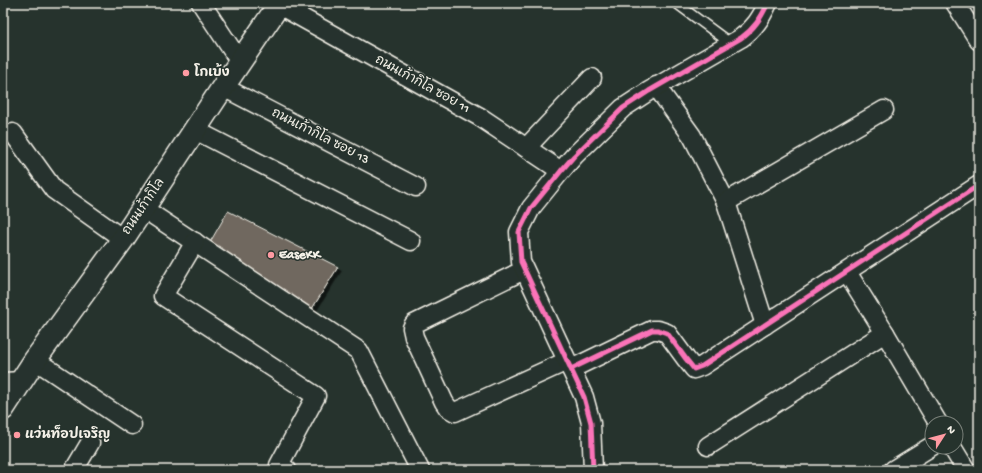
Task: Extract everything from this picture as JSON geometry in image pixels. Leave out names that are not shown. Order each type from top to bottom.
[{"type":"main road","name":"ถนนเก้ากิโล","points":[[3,408],[12,382],[35,360],[123,239],[223,87],[280,4]]},
{"type":"street","points":[[201,3],[240,62]]},
{"type":"street","points":[[593,470],[591,423],[584,397],[524,270],[521,262],[519,232],[531,208],[561,171],[574,156],[623,108],[656,86],[751,31],[763,14],[768,3]]},
{"type":"street","points":[[955,3],[979,41]]},
{"type":"street","name":"ถนนเก้ากิโล ซอย 11","points":[[280,4],[480,117],[561,171]]},
{"type":"street","points":[[526,148],[592,78]]},
{"type":"street","points":[[656,86],[692,136],[726,202],[765,325]]},
{"type":"street","name":"ถนนเก้ากิโล ซอย 13","points":[[223,87],[416,187]]},
{"type":"street","points":[[726,202],[884,110]]},
{"type":"street","points":[[195,130],[412,241]]},
{"type":"street","points":[[13,133],[54,190],[123,239]]},
{"type":"street","points":[[524,270],[414,324],[412,328],[414,337],[444,402],[448,408],[455,412],[652,330],[668,333],[694,369],[702,366],[979,185]]},
{"type":"street","points":[[144,209],[359,351],[420,470]]},
{"type":"street","points":[[195,242],[163,296],[316,396],[279,464],[287,470]]},
{"type":"street","points":[[847,272],[933,415]]},
{"type":"street","points":[[708,446],[885,333]]},
{"type":"street","points":[[35,360],[132,425]]},
{"type":"street","points":[[74,470],[90,443]]},
{"type":"street","points":[[893,470],[924,451]]},
{"type":"street","points":[[957,455],[966,470]]},
{"type":"lane","points":[[676,3],[730,43]]},
{"type":"building","name":"EaseKK","points":[[228,211],[338,267],[310,312],[209,244]]},
{"type":"cycle path","points":[[593,470],[591,423],[584,397],[521,262],[519,232],[531,208],[561,171],[574,156],[623,108],[649,91],[741,38],[757,23],[768,3]]},
{"type":"cycle path","points":[[571,369],[652,330],[667,333],[694,369],[702,366],[979,185]]},
{"type":"place","name":"โกเบ้ง","points":[[186,73]]},
{"type":"place","name":"EaseKK","points":[[271,255]]},
{"type":"place","name":"แว่นท็อปเจริญ","points":[[17,435]]}]
